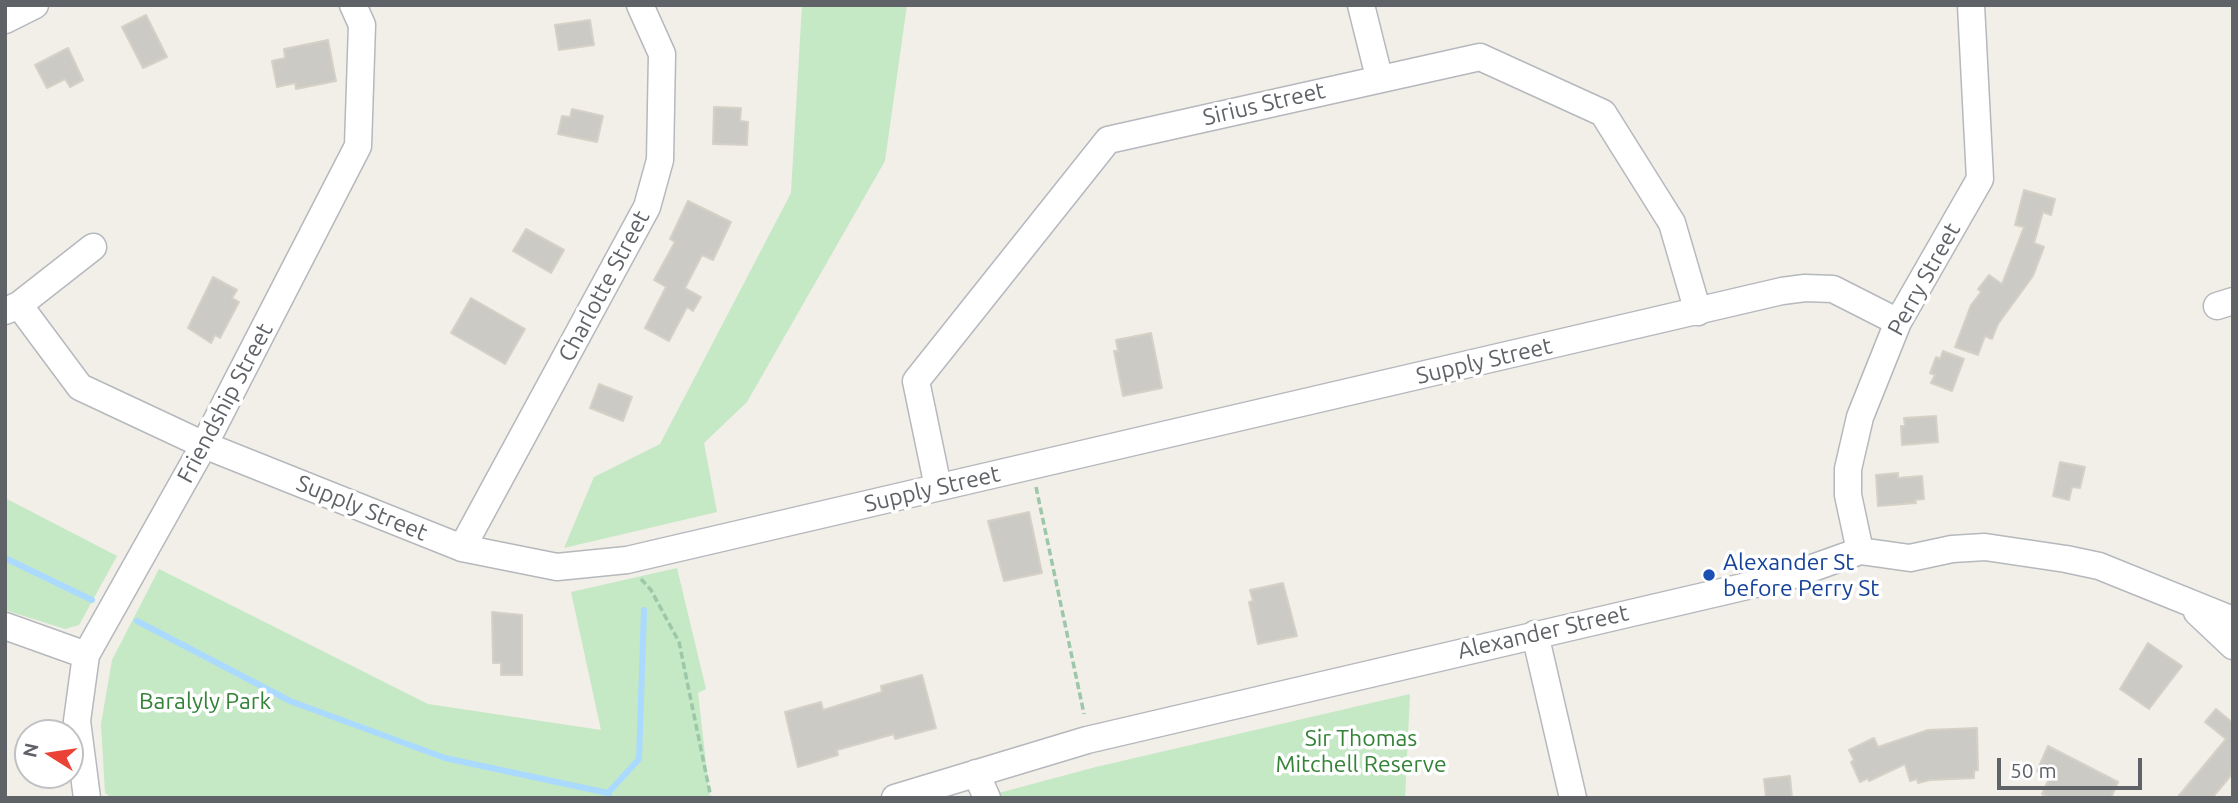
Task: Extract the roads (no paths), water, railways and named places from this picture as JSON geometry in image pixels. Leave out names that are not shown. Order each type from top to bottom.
[{"type":"street","points":[[5,20],[35,5]]},
{"type":"street","name":"Friendship Street","points":[[87,798],[77,721],[86,656],[204,446],[358,146],[362,25],[353,5]]},
{"type":"street","name":"Charlotte Street","points":[[462,548],[647,207],[660,160],[662,54],[640,5]]},
{"type":"street","points":[[1361,5],[1380,77]]},
{"type":"street","name":"Perry Street","points":[[1860,551],[1849,508],[1848,468],[1871,384],[1898,322],[1980,179],[1971,5]]},
{"type":"street","name":"Sirius Street","points":[[938,487],[916,382],[1108,140],[1380,77],[1480,57],[1603,113],[1672,223],[1698,312]]},
{"type":"street","name":"Supply Street","points":[[93,247],[12,308],[80,387],[204,446],[462,548],[557,567],[624,561],[1782,291],[1833,289],[1898,322]]},
{"type":"street","name":"Alexander Street","points":[[895,798],[1087,740],[1790,576],[1860,551],[1910,558],[1952,549],[1985,547],[2066,559],[2099,566],[2190,605],[2233,620]]},
{"type":"street","name":"Alexander Street","points":[[2190,605],[2233,646]]},
{"type":"street","points":[[5,626],[86,656]]},
{"type":"street","points":[[1535,634],[1573,798]]},
{"type":"street","points":[[976,774],[987,798]]},
{"type":"waterway","points":[[5,558],[92,600]]},
{"type":"waterway","points":[[608,793],[639,759],[644,610]]},
{"type":"waterway","points":[[137,621],[290,701],[445,758],[608,793],[609,798]]},
{"type":"place","name":"Alexander St before Perry St","points":[[1709,575]]},
{"type":"park label","name":"Baralyly Park","points":[[205,701]]},
{"type":"park label","name":"Sir Thomas Mitchell Reserve","points":[[1361,751]]}]
